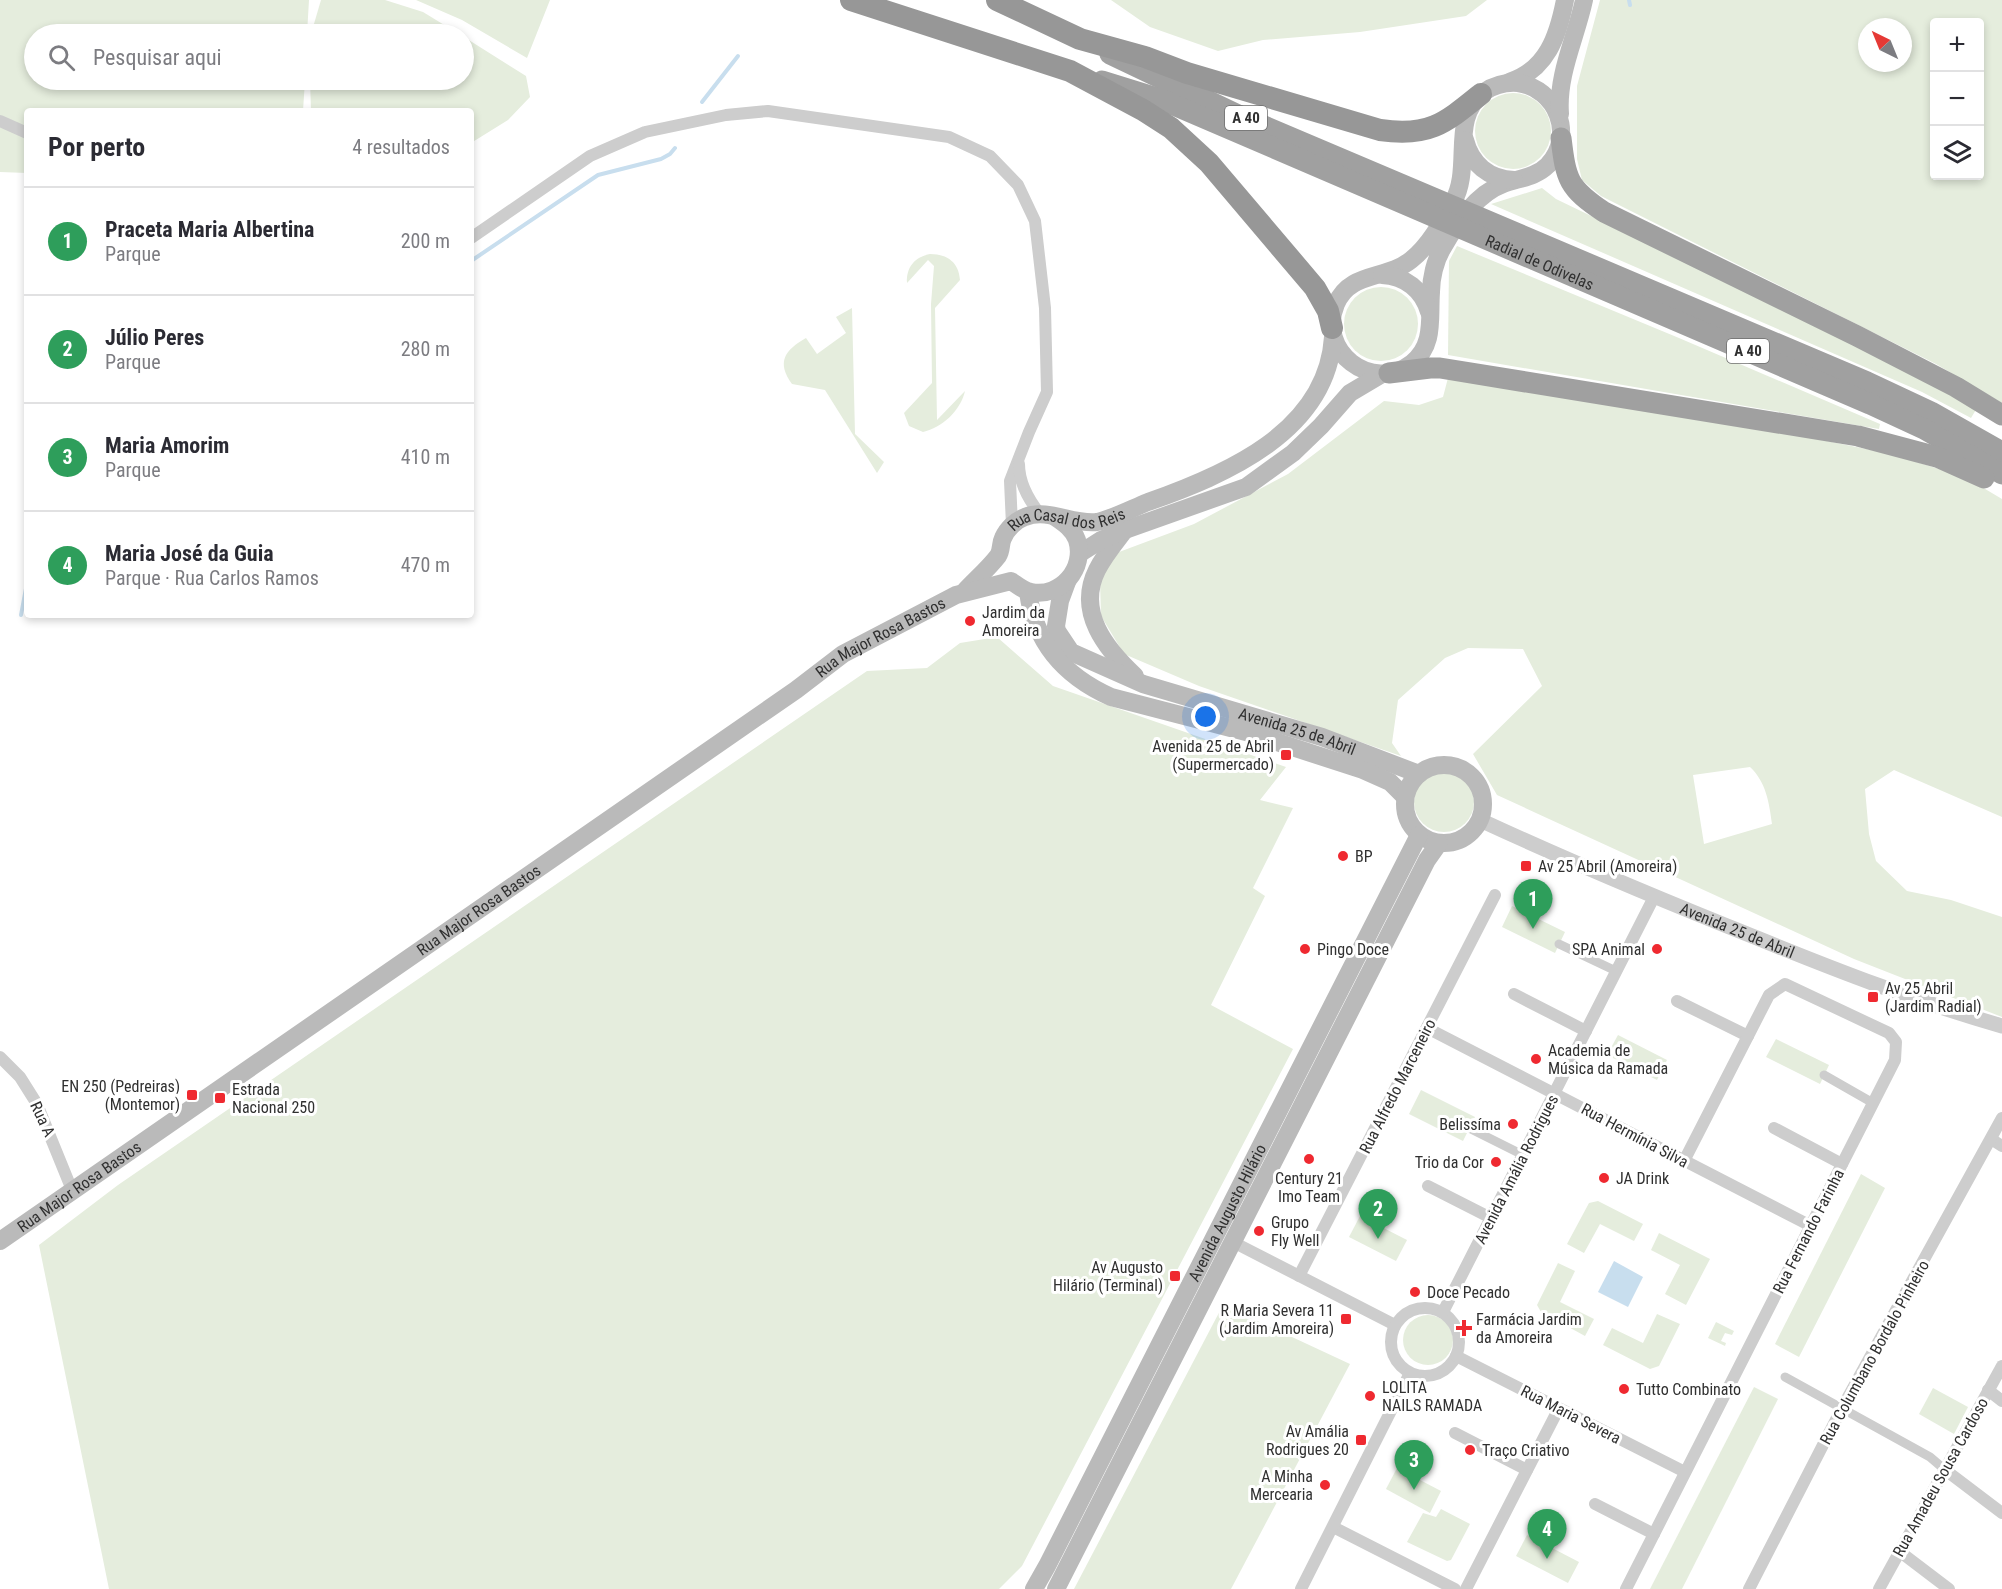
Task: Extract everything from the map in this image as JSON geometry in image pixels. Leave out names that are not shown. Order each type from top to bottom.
[{"type":"highway","points":[[852,0],[1070,71],[1143,110],[1192,145],[1255,215],[1315,288],[1328,311],[1332,331]]},
{"type":"highway","points":[[997,0],[1080,39],[1380,130],[1398,133],[1425,130],[1445,121],[1490,90]]},
{"type":"highway","name":"Radial de Odivelas","points":[[1080,39],[1412,196],[1923,429],[2002,474]]},
{"type":"highway","name":"Radial de Odivelas","points":[[1070,71],[1160,99],[1412,196]]},
{"type":"highway","points":[[1561,133],[1565,171],[1570,182],[1587,201],[1604,212],[1857,336],[1956,387],[2002,415]]},
{"type":"highway","name":"Radial de Odivelas","points":[[1493,232],[1868,382],[1931,412],[2002,452]]},
{"type":"highway","points":[[1385,373],[1440,368],[1858,436],[1937,457],[2002,487]]},
{"type":"main road","points":[[1566,0],[1559,28],[1547,54],[1536,67],[1520,78],[1490,90],[1470,108],[1464,129],[1462,179],[1458,193],[1428,242],[1411,261],[1397,269],[1357,281],[1341,295],[1333,312],[1332,331],[1338,348],[1350,363],[1364,371],[1385,373],[1410,364],[1421,354],[1429,338],[1433,275],[1441,250],[1466,214],[1484,195],[1498,186],[1535,174],[1548,164],[1558,150],[1561,133],[1559,103],[1561,84],[1584,0]]},
{"type":"main road","points":[[1490,90],[1521,83],[1543,93],[1555,106],[1561,133]]},
{"type":"main road","points":[[1464,129],[1468,150],[1482,169],[1496,177],[1520,179]]},
{"type":"main road","points":[[1374,275],[1395,276],[1412,285],[1424,298],[1431,321]]},
{"type":"main road","name":"Rua Casal dos Reis","points":[[964,592],[1000,553],[1003,538],[1012,525],[1025,517],[1048,515],[1097,522],[1191,487],[1250,456],[1295,419],[1320,388],[1330,363],[1332,331]]},
{"type":"main road","name":"Rua Casal dos Reis","points":[[1143,684],[1071,652],[1057,630],[1056,621],[1067,582],[1076,569],[1079,554],[1101,540],[1125,530],[1246,487],[1293,453],[1350,393],[1385,373]]},
{"type":"main road","points":[[1048,515],[1068,526],[1076,539],[1079,554]]},
{"type":"main road","name":"Avenida 25 de Abril","points":[[1125,530],[1104,557],[1096,572],[1089,595],[1089,608],[1100,635],[1123,665],[1143,684],[1322,737],[1419,774]]},
{"type":"main road","points":[[1000,553],[1003,568],[1011,581],[1028,592],[1039,593],[1054,590],[1067,582]]},
{"type":"main road","points":[[964,592],[1011,581]]},
{"type":"main road","name":"Rua Major Rosa Bastos","points":[[0,1241],[796,690],[843,654],[964,592]]},
{"type":"main road","name":"Avenida 25 de Abril","points":[[1028,592],[1031,613],[1038,632],[1056,659],[1065,669],[1098,691],[1111,697],[1246,732],[1363,770],[1390,782],[1405,797]]},
{"type":"main road","points":[[1443,764],[1456,766],[1468,772],[1477,782],[1482,794],[1483,807],[1480,820],[1473,831],[1451,843],[1439,843],[1419,835],[1407,818],[1404,807],[1410,784],[1419,774],[1430,767],[1443,764]]},
{"type":"main road","name":"Avenida Augusto Hilário","points":[[1034,1589],[1419,835]]},
{"type":"main road","name":"Avenida Augusto Hilário","points":[[1056,1589],[1427,860],[1439,843]]},
{"type":"street","points":[[474,236],[590,156],[645,132],[726,115],[768,111],[949,137],[990,156],[1018,185],[1035,221],[1045,308],[1047,392],[1010,481],[1012,525]]},
{"type":"street","points":[[0,121],[24,132]]},
{"type":"street","points":[[1019,457],[1019,478],[1032,504],[1048,515]]},
{"type":"street","name":"Avenida 25 de Abril","points":[[1480,820],[1654,897],[1844,973],[1940,1008],[2002,1026]]},
{"type":"street","name":"Rua Alfredo Marceneiro","points":[[1299,1276],[1495,895]]},
{"type":"street","name":"Avenida Amália Rodrigues","points":[[1443,1312],[1654,897]]},
{"type":"street","points":[[1559,944],[1616,970]]},
{"type":"street","name":"Rua Fernando Farinha","points":[[1626,1589],[1895,1060],[1896,1042],[1889,1033],[1785,984],[1769,995],[1684,1161]]},
{"type":"street","points":[[1514,994],[1586,1031]]},
{"type":"street","points":[[1677,1001],[1748,1036]]},
{"type":"street","name":"Rua Hermínia Silva","points":[[1427,1028],[1811,1226]]},
{"type":"street","name":"Rua A","points":[[0,1057],[20,1077],[37,1104],[72,1190]]},
{"type":"street","points":[[1824,1075],[1873,1103]]},
{"type":"street","name":"Rua Columbano Bordalo Pinheiro","points":[[1749,1589],[1842,1408],[1996,1142],[2002,1118]]},
{"type":"street","points":[[1469,1128],[1523,1155]]},
{"type":"street","points":[[1774,1128],[1842,1164]]},
{"type":"street","points":[[1428,1186],[1491,1218]]},
{"type":"street","points":[[1233,1242],[1395,1325]]},
{"type":"street","points":[[1421,1308],[1432,1308],[1443,1312],[1456,1327],[1459,1336],[1456,1356],[1450,1365],[1442,1372],[1432,1376],[1421,1376],[1402,1368],[1392,1353],[1392,1334],[1395,1325],[1411,1311],[1421,1308]]},
{"type":"street","name":"Rua Maria Severa","points":[[1456,1356],[1685,1472]]},
{"type":"street","name":"Rua Amadeu Sousa Cardoso","points":[[1879,1589],[2002,1366]]},
{"type":"street","points":[[1301,1589],[1410,1373]]},
{"type":"street","points":[[1785,1377],[1930,1457],[2002,1512]]},
{"type":"street","points":[[1988,1390],[2002,1401]]},
{"type":"street","points":[[1466,1589],[1559,1408]]},
{"type":"street","points":[[1455,1433],[1527,1470]]},
{"type":"street","points":[[1595,1504],[1654,1534]]},
{"type":"street","points":[[1333,1527],[1455,1589]]},
{"type":"street","points":[[1899,1551],[1949,1589]]},
{"type":"green space","points":[[0,0],[309,0],[308,24],[24,24],[24,90],[304,90],[303,108],[24,108],[24,173],[0,172]]},
{"type":"green space","points":[[321,0],[385,0],[423,12],[443,24],[314,24]]},
{"type":"green space","points":[[416,0],[550,0],[527,58],[474,27],[474,24]]},
{"type":"green space","points":[[1111,0],[1487,0],[1466,16],[1360,32],[1263,40],[1218,51],[1150,27]]},
{"type":"green space","points":[[1600,0],[2002,0],[2002,403],[1936,364],[1601,196],[1582,180],[1577,159],[1577,86]]},
{"type":"green space","points":[[474,43],[526,76],[530,97],[508,120],[474,141],[474,108],[311,108],[310,90],[474,90]]},
{"type":"green space","points":[[1513,93],[1527,96],[1540,104],[1548,117],[1551,131],[1548,145],[1540,158],[1527,166],[1513,169],[1499,166],[1486,158],[1478,145],[1475,131],[1478,117],[1486,104],[1499,96]]},
{"type":"green space","points":[[1542,188],[1556,199],[1792,313],[1977,408],[1971,418],[1922,392],[1491,204]]},
{"type":"green space","points":[[1457,246],[1880,424],[1879,429],[1448,355],[1449,261]]},
{"type":"green space","points":[[930,254],[947,258],[955,264],[960,280],[935,308],[937,420],[965,391],[950,417],[937,427],[923,432],[909,426],[904,413],[932,383],[931,304],[934,266],[928,260],[907,283],[907,277],[916,260]]},
{"type":"green space","points":[[1381,287],[1402,293],[1412,303],[1418,324],[1412,345],[1402,355],[1381,361],[1360,355],[1350,345],[1344,324],[1350,303],[1360,293]]},
{"type":"green space","points":[[852,308],[855,434],[884,462],[877,473],[825,390],[792,384],[784,369],[788,352],[806,338],[817,354],[846,333],[836,317]]},
{"type":"green space","points":[[1448,378],[1807,437],[1891,454],[1965,477],[2002,499],[2002,817],[1894,770],[1865,789],[1869,834],[1876,861],[1907,891],[1951,900],[2002,917],[2002,1017],[1854,959],[1497,795],[1473,754],[1542,686],[1523,649],[1468,648],[1445,658],[1398,700],[1392,743],[1401,756],[1199,686],[1124,654],[1101,616],[1100,581],[1111,555],[1194,524],[1288,474],[1384,401],[1419,405],[1443,397]],"holes":[[[1750,767],[1766,793],[1772,824],[1704,844],[1693,775]]]},
{"type":"green space","points":[[997,637],[1053,686],[1286,767],[1260,800],[1293,808],[1253,888],[1265,896],[1211,1005],[1293,1049],[1022,1566],[999,1589],[109,1589],[39,1245],[118,1185],[867,671],[927,668],[960,643]]},
{"type":"green space","points":[[1444,772],[1461,777],[1469,785],[1474,802],[1469,819],[1461,827],[1444,832],[1427,827],[1419,819],[1414,802],[1419,785],[1427,777]]},
{"type":"green space","points":[[1512,906],[1565,932],[1555,953],[1502,927]]},
{"type":"green space","points":[[1618,1035],[1667,1060],[1657,1080],[1607,1055]]},
{"type":"green space","points":[[1776,1039],[1829,1065],[1820,1084],[1766,1057]]},
{"type":"green space","points":[[1421,1090],[1475,1117],[1463,1141],[1409,1114]]},
{"type":"green space","points":[[1861,1174],[1885,1188],[1799,1357],[1775,1344]]},
{"type":"green space","points":[[1598,1201],[1643,1224],[1634,1241],[1600,1224],[1584,1253],[1567,1244],[1589,1203]]},
{"type":"green space","points":[[1360,1216],[1407,1240],[1396,1261],[1349,1237]]},
{"type":"green space","points":[[1659,1233],[1710,1259],[1686,1305],[1665,1294],[1680,1265],[1651,1250]]},
{"type":"green space","points":[[1558,1263],[1575,1271],[1560,1302],[1594,1319],[1585,1336],[1541,1312],[1537,1305]]},
{"type":"green space","points":[[1223,1305],[1350,1364],[1231,1589],[1074,1589]]},
{"type":"green space","points":[[1657,1314],[1680,1324],[1659,1366],[1650,1369],[1603,1345],[1612,1328],[1643,1343]]},
{"type":"green space","points":[[1428,1315],[1446,1322],[1453,1340],[1446,1358],[1428,1365],[1410,1358],[1403,1340],[1410,1322]]},
{"type":"green space","points":[[1716,1322],[1734,1331],[1732,1335],[1725,1333],[1721,1341],[1726,1343],[1725,1346],[1708,1338]]},
{"type":"green space","points":[[1754,1387],[1778,1399],[1682,1589],[1650,1589]]},
{"type":"green space","points":[[1933,1388],[1968,1407],[1954,1434],[1919,1414]]},
{"type":"green space","points":[[1397,1468],[1441,1491],[1430,1513],[1386,1489]]},
{"type":"green space","points":[[1441,1509],[1470,1524],[1451,1560],[1447,1561],[1407,1542],[1423,1513],[1436,1517]]},
{"type":"green space","points":[[1527,1535],[1579,1562],[1568,1583],[1516,1556]]},
{"type":"water","points":[[1614,1261],[1643,1277],[1628,1307],[1598,1292]]},
{"type":"waterway","points":[[1629,0],[1630,5]]},
{"type":"waterway","points":[[702,102],[738,56]]},
{"type":"waterway","points":[[474,259],[598,175],[661,159],[675,148]]},
{"type":"waterway","points":[[21,615],[24,599]]},
{"type":"place","name":"Jardim da Amoreira","points":[[970,621]]},
{"type":"place","name":"Avenida 25 de Abril (Supermercado)","points":[[1286,755]]},
{"type":"place","name":"BP","points":[[1343,856]]},
{"type":"place","name":"Av 25 Abril (Amoreira)","points":[[1526,866]]},
{"type":"place","name":"Praceta Maria Albertina","points":[[1533,929]]},
{"type":"place","name":"Pingo Doce","points":[[1305,949]]},
{"type":"place","name":"SPA Animal","points":[[1657,949]]},
{"type":"place","name":"Av 25 Abril (Jardim Radial)","points":[[1873,997]]},
{"type":"place","name":"Academia de Música da Ramada","points":[[1536,1059]]},
{"type":"place","name":"EN 250 (Pedreiras) (Montemor)","points":[[192,1095]]},
{"type":"place","name":"Estrada Nacional 250","points":[[220,1098]]},
{"type":"place","name":"Belissíma","points":[[1513,1124]]},
{"type":"place","name":"Century 21 Imo Team","points":[[1309,1159]]},
{"type":"place","name":"Trio da Cor","points":[[1496,1162]]},
{"type":"place","name":"JA Drink","points":[[1604,1178]]},
{"type":"place","name":"Grupo Fly Well","points":[[1259,1231]]},
{"type":"place","name":"Júlio Peres","points":[[1378,1239]]},
{"type":"place","name":"Av Augusto Hilário (Terminal)","points":[[1175,1276]]},
{"type":"place","name":"Doce Pecado","points":[[1415,1292]]},
{"type":"place","name":"R Maria Severa 11 (Jardim Amoreira)","points":[[1346,1319]]},
{"type":"place","name":"Farmácia Jardim da Amoreira","points":[[1464,1328]]},
{"type":"place","name":"Tutto Combinato","points":[[1624,1389]]},
{"type":"place","name":"LOLITA NAILS RAMADA","points":[[1370,1396]]},
{"type":"place","name":"Av Amália Rodrigues 20","points":[[1361,1440]]},
{"type":"place","name":"Traço Criativo","points":[[1470,1450]]},
{"type":"place","name":"A Minha Mercearia","points":[[1325,1485]]},
{"type":"place","name":"Maria Amorim","points":[[1414,1490]]},
{"type":"place","name":"Maria José da Guia","points":[[1547,1559]]}]
